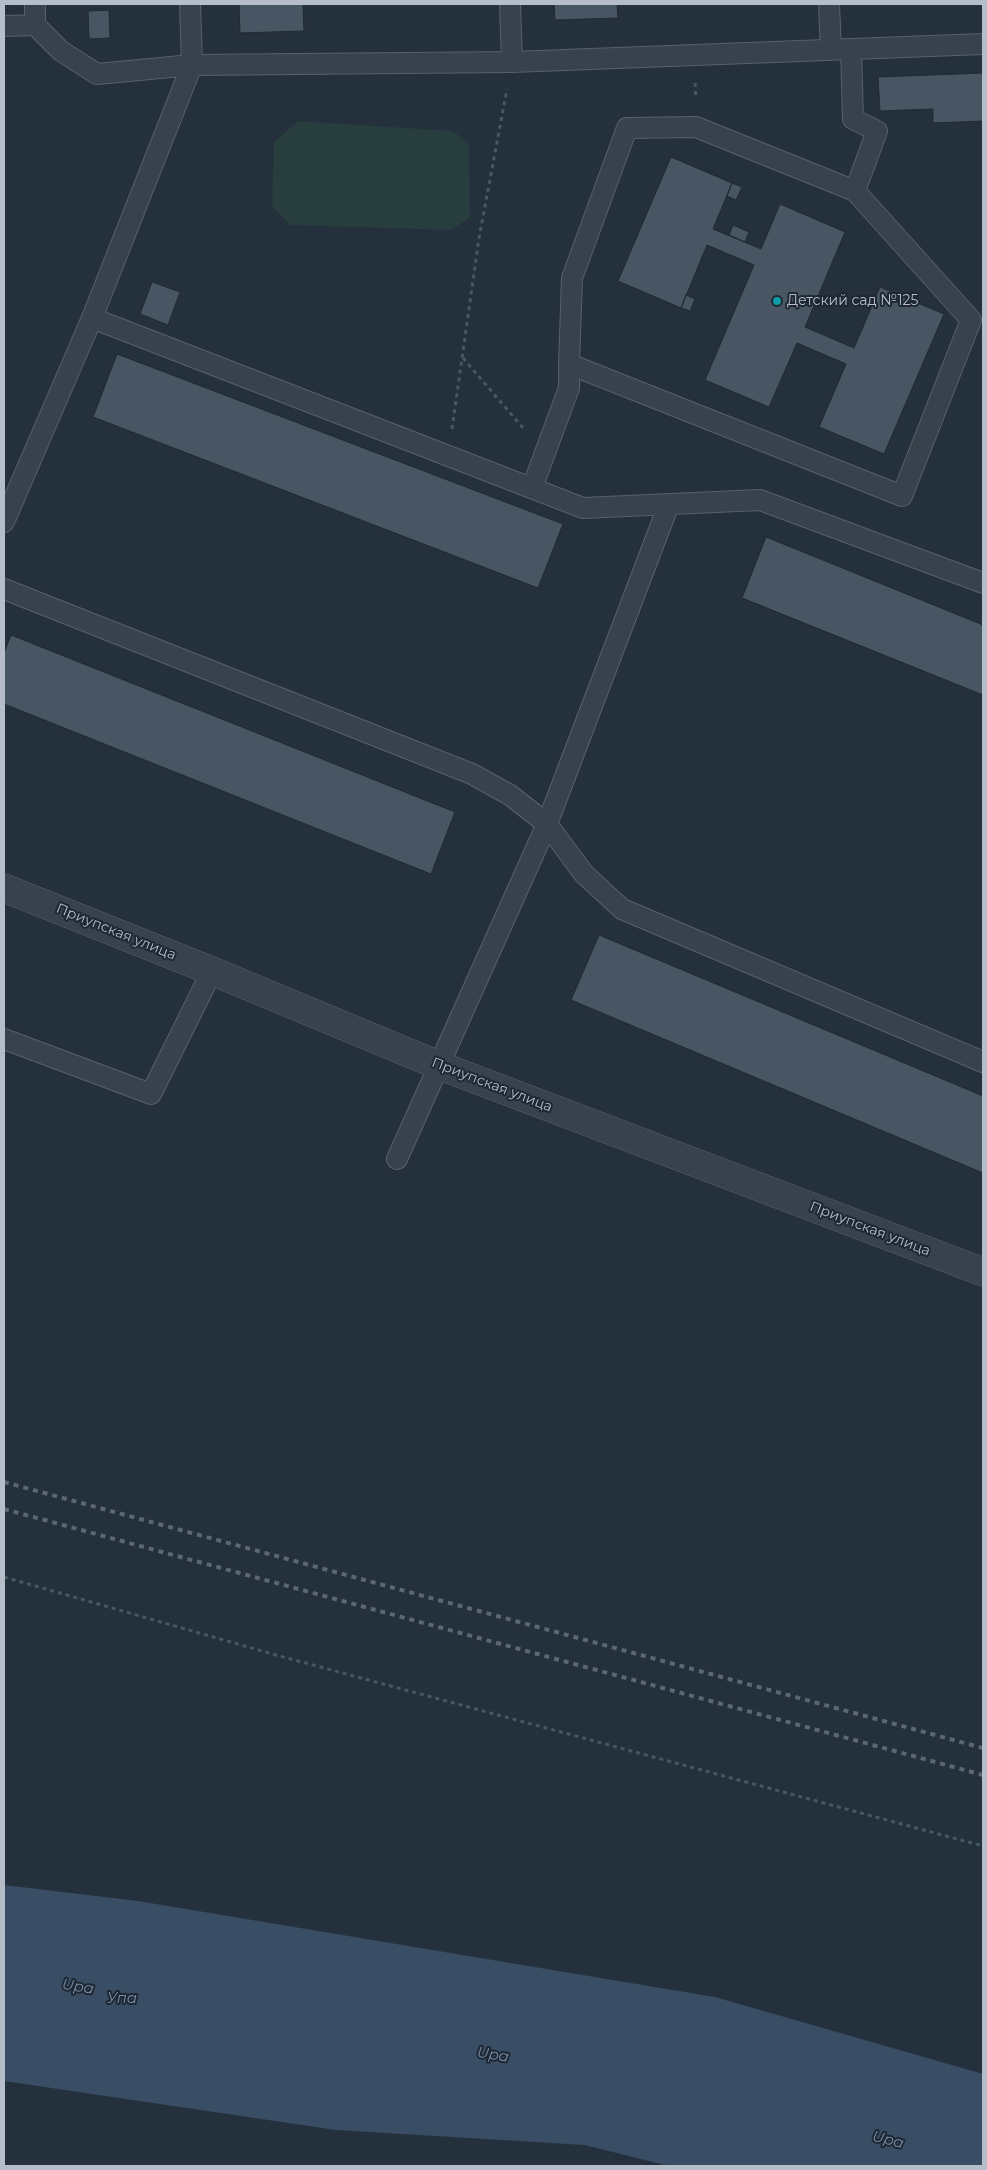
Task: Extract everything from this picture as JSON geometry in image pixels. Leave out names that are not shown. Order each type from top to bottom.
[{"type":"street","name":"Приупская улица","points":[[4,888],[212,970],[438,1065],[983,1272]]},
{"type":"lane","points":[[35,4],[35,24],[61,52],[97,74],[192,65],[512,62],[983,44]]},
{"type":"lane","points":[[4,522],[92,318],[192,65],[190,4]]},
{"type":"lane","points":[[510,4],[512,62]]},
{"type":"lane","points":[[829,4],[841,49],[853,119],[877,131],[855,191]]},
{"type":"lane","points":[[4,26],[35,24]]},
{"type":"lane","points":[[532,488],[569,388],[569,364],[572,278],[628,128],[696,127],[855,191],[971,320],[902,496],[569,364]]},
{"type":"lane","points":[[92,318],[583,508],[760,500],[983,583]]},
{"type":"lane","points":[[397,1159],[547,824],[668,504]]},
{"type":"lane","points":[[4,589],[472,774],[510,795],[547,824],[584,874],[622,909],[983,1062]]},
{"type":"lane","points":[[4,1040],[151,1094],[212,970]]},
{"type":"path","points":[[448,457],[480,238],[512,62]]},
{"type":"path","points":[[462,357],[544,453]]},
{"type":"path","points":[[4,1577],[285,1658],[983,1846]]},
{"type":"green space","points":[[298,121],[453,131],[469,144],[470,217],[452,230],[290,225],[272,206],[274,142]]},
{"type":"water","name":"Упа","points":[[4,1885],[138,1901],[715,1997],[983,2074],[983,2166],[669,2166],[585,2145],[336,2130],[4,2081]]},
{"type":"building","points":[[239,4],[303,4],[304,31],[240,33]]},
{"type":"building","points":[[554,4],[617,4],[618,18],[555,20]]},
{"type":"building","points":[[109,10],[110,38],[89,39],[88,11]]},
{"type":"building","points":[[983,73],[983,121],[933,123],[933,109],[880,111],[878,77]]},
{"type":"building","name":"Детский сад №125","points":[[671,157],[732,183],[713,229],[761,249],[780,204],[845,232],[805,327],[854,348],[880,287],[944,314],[884,454],[819,427],[846,364],[797,343],[769,407],[705,380],[754,265],[707,245],[681,308],[618,281]]},
{"type":"building","points":[[732,183],[742,187],[736,200],[727,196]]},
{"type":"building","points":[[733,225],[749,232],[745,242],[729,235]]},
{"type":"building","points":[[152,282],[180,292],[168,325],[140,314]]},
{"type":"building","points":[[686,295],[695,299],[690,311],[681,308]]},
{"type":"building","points":[[117,354],[563,524],[538,588],[93,417]]},
{"type":"building","points":[[766,537],[983,625],[983,695],[742,598]]},
{"type":"building","points":[[11,635],[455,812],[431,874],[4,704],[4,653]]},
{"type":"building","points":[[599,935],[983,1096],[983,1173],[571,1000]]},
{"type":"railway","points":[[4,1482],[983,1748]]},
{"type":"railway","points":[[4,1509],[983,1775]]},
{"type":"place","name":"Детский сад №125","points":[[777,301]]},
{"type":"water label","name":"Upa","points":[[78,1987]]},
{"type":"water label","name":"Upa","points":[[493,2055]]},
{"type":"water label","name":"Upa","points":[[888,2140]]}]
